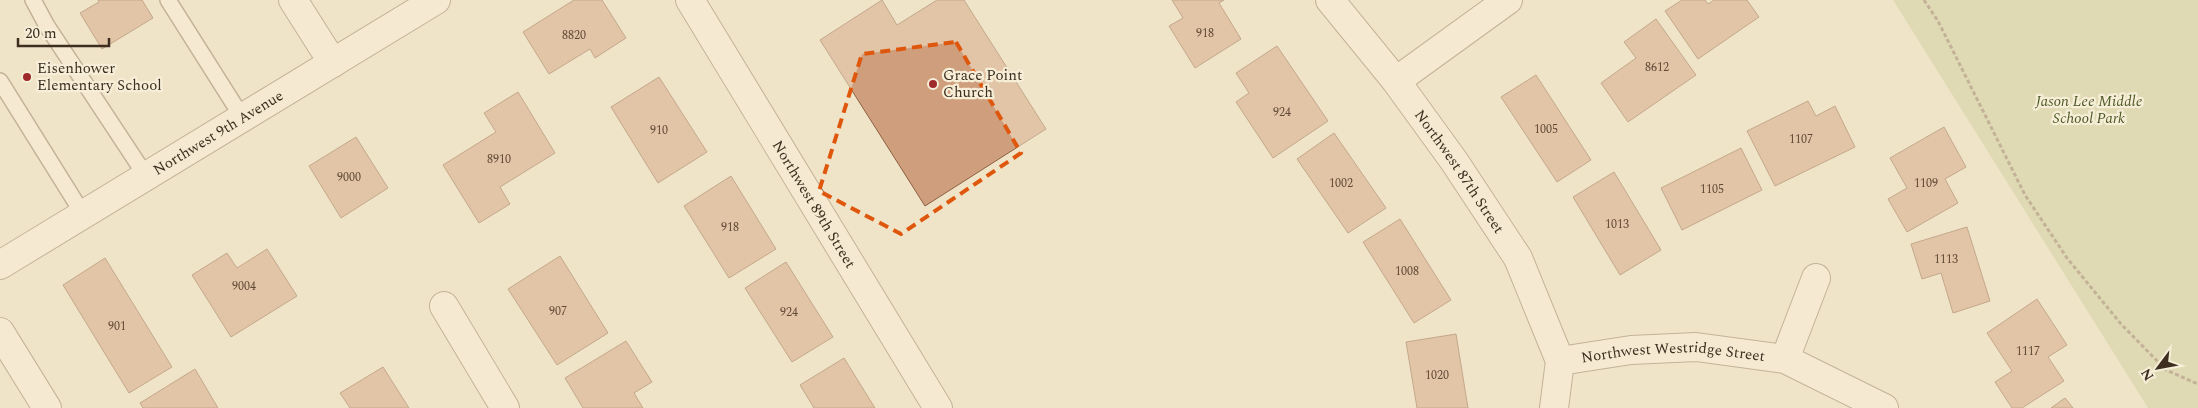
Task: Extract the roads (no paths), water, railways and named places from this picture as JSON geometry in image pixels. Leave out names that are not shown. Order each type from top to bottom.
[{"type":"street","points":[[293,0],[333,63]]},
{"type":"street","name":"Northwest 9th Avenue","points":[[0,265],[436,0]]},
{"type":"street","name":"Northwest 89th Street","points":[[690,0],[938,408]]},
{"type":"street","name":"Northwest 87th Street","points":[[1330,0],[1396,81],[1454,161],[1518,258],[1560,361]]},
{"type":"street","points":[[1396,81],[1508,0]]},
{"type":"street","name":"Northwest Westridge Street","points":[[1784,359],[1816,278]]},
{"type":"street","points":[[444,306],[505,408]]},
{"type":"street","points":[[0,332],[47,408]]},
{"type":"street","name":"Northwest Westridge Street","points":[[1560,361],[1631,350],[1696,347],[1784,359],[1884,408]]},
{"type":"street","points":[[1554,408],[1560,361]]},
{"type":"lane","points":[[33,0],[52,34],[146,176]]},
{"type":"lane","points":[[168,0],[242,117]]},
{"type":"lane","points":[[0,81],[83,214]]},
{"type":"place","name":"Eisenhower Elementary School","points":[[27,77]]},
{"type":"place","name":"Grace Point Church","points":[[933,84]]},
{"type":"park label","name":"Jason Lee Middle School Park","points":[[2089,110]]}]
